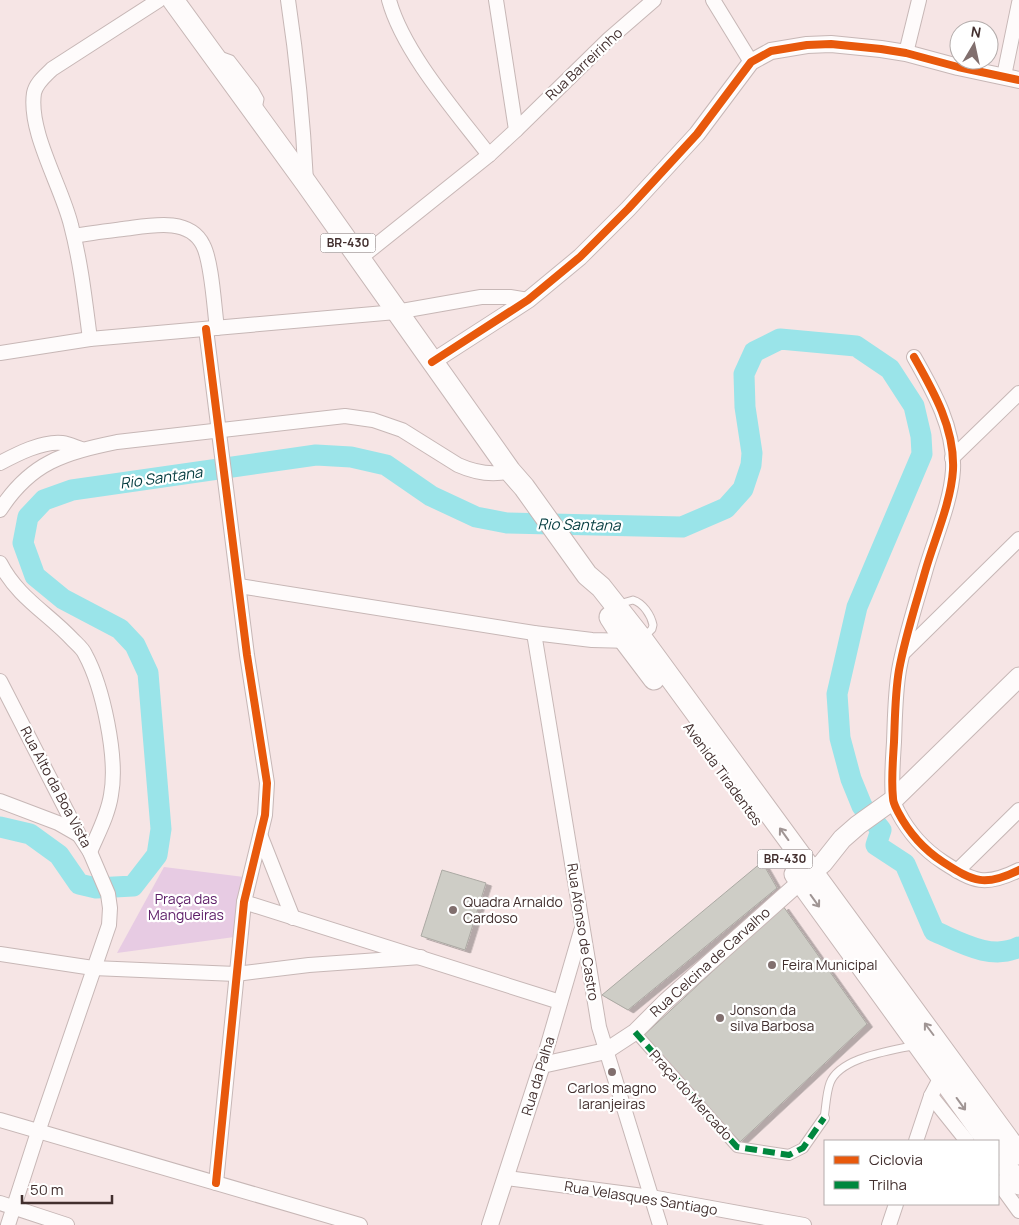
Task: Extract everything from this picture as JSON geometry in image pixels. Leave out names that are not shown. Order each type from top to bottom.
[{"type":"main road","name":"BR-430","points":[[173,0],[306,183],[432,362],[587,574],[591,585],[613,610],[946,1068],[1019,1154]]},
{"type":"main road","name":"Rua Celcina de Carvalho","points":[[807,877],[823,863],[842,839],[893,800],[1019,677]]},
{"type":"main road","name":"BR-430","points":[[807,877],[918,1045],[946,1068],[987,1140]]},
{"type":"main road","points":[[999,1156],[1019,1184]]},
{"type":"street","points":[[90,339],[74,236],[40,136],[34,104],[34,92],[39,82],[52,69],[159,0]]},
{"type":"street","points":[[288,0],[296,57],[306,183]]},
{"type":"street","points":[[389,0],[403,36],[422,65],[489,155]]},
{"type":"street","points":[[496,0],[516,130]]},
{"type":"street","name":"Rua Barreirinho","points":[[359,259],[489,155],[609,39],[654,0]]},
{"type":"street","points":[[713,0],[751,62]]},
{"type":"street","points":[[906,53],[919,0]]},
{"type":"street","points":[[432,362],[528,300],[580,257],[628,209],[697,134],[751,62],[771,51],[807,45],[831,44],[906,53],[958,67],[1011,78],[1019,3]]},
{"type":"street","points":[[74,236],[159,224],[174,226],[188,230],[198,237],[204,246],[208,261],[218,430],[268,801],[244,902],[216,1183]]},
{"type":"street","points":[[0,353],[90,339],[396,312],[481,297],[510,297],[528,300]]},
{"type":"street","points":[[914,358],[930,386],[948,431],[952,458],[952,480],[903,652],[897,690],[893,800],[904,823],[915,838],[930,853],[957,871],[974,879],[992,881],[1004,878],[1019,870]]},
{"type":"street","points":[[952,458],[1019,393]]},
{"type":"street","points":[[0,510],[12,491],[30,475],[52,460],[81,449],[117,442],[336,417],[373,420],[402,430],[458,466],[483,474],[517,479]]},
{"type":"street","points":[[0,463],[25,451],[46,444],[60,443],[81,449]]},
{"type":"street","points":[[903,652],[1019,539]]},
{"type":"street","points":[[0,563],[19,591],[59,626],[84,652],[93,671],[109,737],[114,774],[107,814],[90,852]]},
{"type":"street","points":[[239,586],[534,633],[634,640]]},
{"type":"street","name":"Rua Afonso de Castro","points":[[534,633],[599,1027],[660,1225]]},
{"type":"street","name":"Rua Alto da Boa Vista","points":[[0,681],[79,835],[90,852],[108,894],[110,908],[108,925],[93,968]]},
{"type":"street","points":[[0,800],[58,823],[79,835]]},
{"type":"street","points":[[957,871],[1019,810]]},
{"type":"street","points":[[260,838],[294,918]]},
{"type":"street","name":"Rua Celcina de Carvalho","points":[[542,1065],[586,1057],[606,1051],[635,1032],[665,1002],[807,877]]},
{"type":"street","points":[[244,902],[560,1002]]},
{"type":"street","name":"Rua da Palha","points":[[490,1225],[507,1178],[542,1065],[582,926]]},
{"type":"street","points":[[0,954],[93,968],[236,974],[421,957]]},
{"type":"street","points":[[8,1225],[7,1205],[38,1132],[93,968]]},
{"type":"street","name":"Praça do Mercado","points":[[635,1032],[737,1147],[789,1155],[804,1148],[824,1118]]},
{"type":"street","points":[[916,1140],[931,1096],[946,1068]]},
{"type":"street","points":[[931,1096],[966,1140]]},
{"type":"street","points":[[0,1120],[360,1225]]},
{"type":"street","name":"Rua Velasques Santiago","points":[[507,1178],[651,1197],[804,1225]]},
{"type":"street","points":[[999,1183],[1019,1211]]},
{"type":"street","points":[[7,1205],[67,1225]]},
{"type":"street","points":[[889,1225],[896,1205]]},
{"type":"lane","points":[[613,610],[633,600],[642,605],[650,616],[653,625],[652,629],[634,640]]},
{"type":"lane","points":[[824,1118],[830,1083],[843,1067],[868,1057],[918,1045]]},
{"type":"green space","name":"Praça das Mangueiras","points":[[164,867],[252,878],[249,935],[117,953]]},
{"type":"building","points":[[762,862],[777,888],[628,1010],[602,995]]},
{"type":"building","name":"Quadra Arnaldo Cardoso","points":[[442,870],[486,883],[465,950],[421,936]]},
{"type":"building","name":"Feira Municipal","points":[[783,906],[867,1024],[740,1142],[643,1036]]},
{"type":"waterway","name":"Rio Santana","points":[[0,827],[30,834],[59,855],[79,884],[96,888],[133,886],[157,855],[161,829],[148,673],[135,645],[120,629],[63,599],[35,576],[23,543],[28,517],[44,500],[72,490],[316,455],[351,457],[386,465],[431,496],[476,517],[507,523],[682,527],[726,508],[743,489],[751,465],[752,453],[745,407],[744,374],[754,352],[780,339],[856,346],[890,369],[914,406],[921,436],[922,454],[857,607],[837,694],[840,738],[851,779],[862,806],[881,830],[876,845],[905,864],[934,931],[965,945],[987,951],[1008,951],[1019,947]]},
{"type":"marked path","points":[[635,1032],[737,1147],[789,1155],[803,1148],[824,1118]]},
{"type":"cycle path","points":[[432,362],[528,300],[580,257],[628,209],[697,134],[751,62],[771,51],[807,45],[831,44],[881,49],[906,53],[958,67],[1019,80]]},
{"type":"cycle path","points":[[206,329],[247,655],[267,783],[265,815],[244,902],[216,1183]]},
{"type":"cycle path","points":[[914,357],[936,397],[947,425],[951,440],[953,470],[946,508],[914,608],[899,670],[892,770],[894,802],[907,827],[917,840],[936,857],[963,874],[980,880],[988,880],[997,879],[1019,870]]},
{"type":"place","name":"Quadra Arnaldo Cardoso","points":[[453,910]]},
{"type":"place","name":"Feira Municipal","points":[[772,965]]},
{"type":"place","name":"Jonson da silva Barbosa","points":[[720,1018]]},
{"type":"place","name":"Carlos magno laranjeiras","points":[[612,1072]]}]
